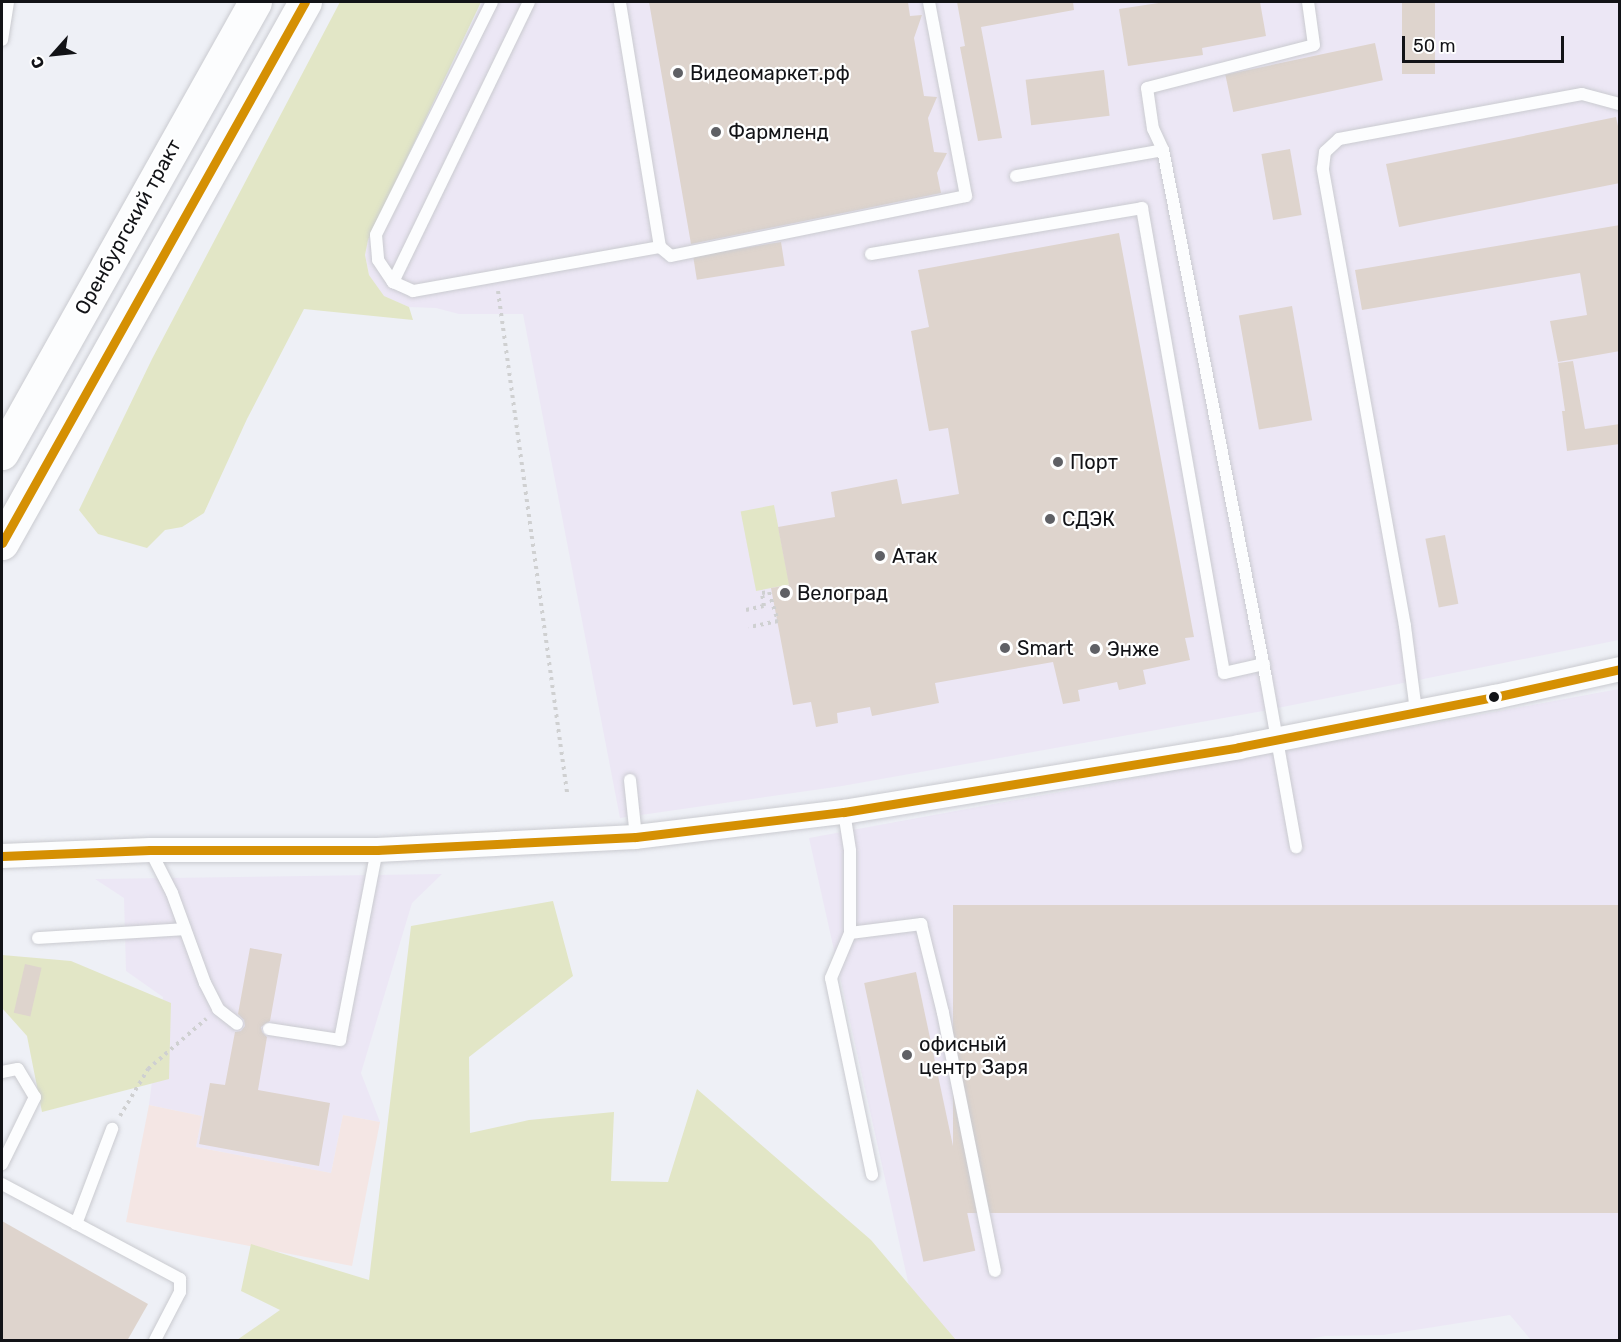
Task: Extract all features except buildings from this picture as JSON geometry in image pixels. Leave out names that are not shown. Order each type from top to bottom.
[{"type":"main road","name":"Оренбургский тракт","points":[[2,453],[255,2]]},
{"type":"main road","points":[[2,543],[305,2]]},
{"type":"street","points":[[2,856],[150,850],[377,850],[636,837],[844,812],[1278,740],[1495,697],[1620,669]]},
{"type":"lane","points":[[2,40],[8,2]]},
{"type":"lane","points":[[492,2],[376,235],[378,260],[393,282],[413,291],[660,247]]},
{"type":"lane","points":[[393,282],[529,2]]},
{"type":"lane","points":[[620,2],[660,247],[671,256],[966,196],[929,2]]},
{"type":"lane","points":[[1296,847],[1264,664],[1163,150],[1153,129],[1147,88],[1314,45],[1308,2]]},
{"type":"lane","points":[[1416,711],[1402,614],[1323,168],[1325,152],[1339,140],[1582,94],[1620,104]]},
{"type":"lane","points":[[1016,176],[1163,150]]},
{"type":"lane","points":[[871,254],[1142,208],[1224,673],[1264,664]]},
{"type":"lane","points":[[630,780],[636,837]]},
{"type":"lane","points":[[844,812],[850,851],[850,933],[831,978],[872,1176]]},
{"type":"lane","points":[[150,850],[172,893],[218,1009],[237,1023]]},
{"type":"lane","points":[[269,1029],[340,1040],[377,850]]},
{"type":"lane","points":[[850,933],[921,924],[943,1013],[995,1271]]},
{"type":"lane","points":[[38,938],[185,929]]},
{"type":"lane","points":[[2,1072],[18,1069],[35,1096],[2,1164]]},
{"type":"lane","points":[[76,1224],[112,1129]]},
{"type":"lane","points":[[2,1184],[180,1278],[180,1292],[155,1341]]},
{"type":"path","points":[[498,306],[567,792]]},
{"type":"path","points":[[746,610],[764,606],[762,593],[769,592],[778,621],[749,627]]},
{"type":"path","points":[[112,1129],[148,1069],[218,1009]]},
{"type":"shaded area","points":[[482,2],[1619,2],[1619,640],[1263,711],[842,786],[620,818],[523,314],[459,314],[436,308],[409,307],[383,296],[369,275],[365,255],[368,240]]},
{"type":"shaded area","points":[[1619,689],[1619,1340],[1531,1340],[1510,1315],[1383,1335],[1325,1336],[1305,1340],[921,1340],[809,838]]},
{"type":"shaded area","points":[[442,874],[412,903],[361,1073],[380,1122],[343,1115],[331,1173],[196,1147],[202,1116],[149,1105],[163,997],[126,971],[124,898],[95,879]]},
{"type":"shaded area","points":[[149,1105],[202,1116],[196,1147],[331,1173],[343,1115],[380,1122],[352,1266],[126,1222]]},
{"type":"green space","points":[[340,2],[481,2],[368,240],[365,255],[369,275],[384,296],[409,307],[413,320],[304,309],[247,419],[204,513],[182,527],[165,530],[147,548],[98,534],[79,510],[152,359]]},
{"type":"green space","points":[[774,505],[789,585],[756,591],[741,511]]},
{"type":"green space","points":[[553,901],[573,976],[469,1057],[470,1133],[529,1120],[614,1112],[611,1181],[668,1182],[697,1089],[871,1240],[956,1340],[237,1340],[280,1310],[241,1291],[251,1244],[369,1280],[411,926]]},
{"type":"green space","points":[[2,955],[71,961],[171,1003],[169,1079],[42,1112],[27,1036],[2,1008]]},
{"type":"transit line","points":[[2,543],[305,2]]},
{"type":"transit line","points":[[2,856],[150,850],[377,850],[636,837],[844,812],[1239,747],[1495,697],[1620,669]]},
{"type":"place","name":"Видеомаркет.рф","points":[[678,73]]},
{"type":"place","name":"Фармленд","points":[[716,132]]},
{"type":"place","name":"Порт","points":[[1058,462]]},
{"type":"place","name":"СДЭК","points":[[1050,519]]},
{"type":"place","name":"Атак","points":[[880,556]]},
{"type":"place","name":"Велоград","points":[[785,593]]},
{"type":"place","name":"Smart","points":[[1005,648]]},
{"type":"place","name":"Энже","points":[[1095,649]]},
{"type":"place","name":"офисный центр Заря","points":[[907,1055]]}]
